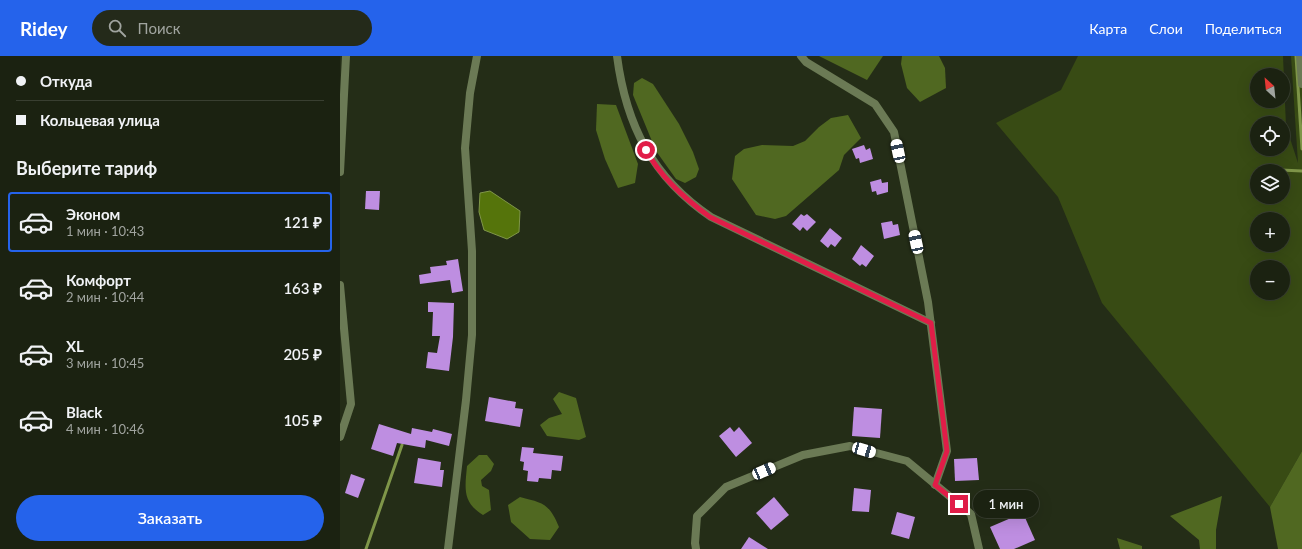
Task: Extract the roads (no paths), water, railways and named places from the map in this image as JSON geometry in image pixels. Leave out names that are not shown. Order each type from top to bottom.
[{"type":"street","points":[[340,172],[346,56]]},
{"type":"street","points":[[448,549],[466,400],[472,335],[472,251],[464,148],[470,93],[477,56]]},
{"type":"street","points":[[617,56],[625,94],[641,140],[658,169],[691,204],[710,217],[931,323]]},
{"type":"street","points":[[801,56],[806,62],[875,104],[894,132],[931,323],[947,451],[935,485]]},
{"type":"street","points":[[1300,56],[1302,84]]},
{"type":"street","points":[[340,285],[351,404],[340,437]]},
{"type":"street","points":[[696,549],[697,516],[726,487],[803,455],[850,446],[907,462],[971,514],[979,549]]},
{"type":"waterway","points":[[1296,56],[1302,149]]},
{"type":"waterway","points":[[1290,170],[1302,171]]},
{"type":"waterway","points":[[366,549],[402,445]]}]
